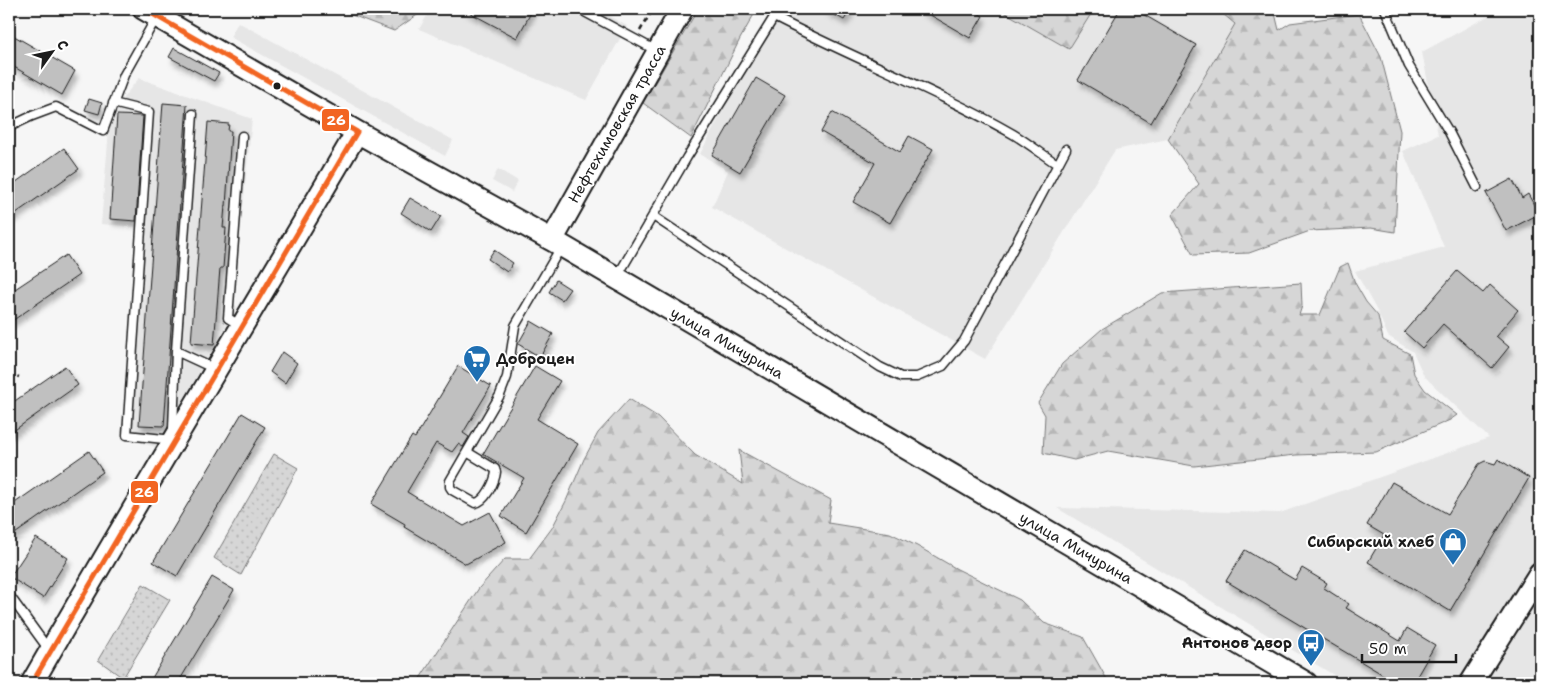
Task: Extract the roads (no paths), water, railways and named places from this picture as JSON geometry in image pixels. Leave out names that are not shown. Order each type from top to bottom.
[{"type":"main road","name":"Нефтехимовская трасса","points":[[557,243],[682,9]]},
{"type":"main road","name":"улица Мичурина","points":[[151,13],[357,132],[557,243],[1306,683]]},
{"type":"main road","points":[[32,683],[173,440],[217,370],[357,132]]},
{"type":"main road","points":[[1471,683],[1540,573]]},
{"type":"lane","points":[[579,9],[658,52]]},
{"type":"lane","points":[[617,278],[687,158],[779,9]]},
{"type":"lane","points":[[1385,9],[1409,66],[1449,132],[1477,187]]},
{"type":"lane","points":[[9,127],[56,107],[103,131],[124,75],[151,13]]},
{"type":"lane","points":[[774,17],[823,42],[918,85],[1013,134],[1057,164]]},
{"type":"lane","points":[[114,103],[149,112],[127,435],[173,440],[176,351],[193,114]]},
{"type":"lane","points":[[242,136],[228,318],[243,326]]},
{"type":"lane","points":[[653,216],[880,367],[901,377],[917,377],[944,366],[964,341],[1066,149]]},
{"type":"lane","points":[[467,452],[495,469],[496,472],[495,478],[482,500],[478,503],[474,503],[450,487],[450,481],[504,387],[513,332],[557,243]]},
{"type":"lane","points":[[176,351],[217,370]]},
{"type":"lane","points":[[9,595],[50,652]]},
{"type":"place","name":"Доброцен","points":[[477,383]]},
{"type":"place","name":"Сибирский хлеб","points":[[1453,566]]},
{"type":"place","name":"Антонов двор","points":[[1311,667]]}]
